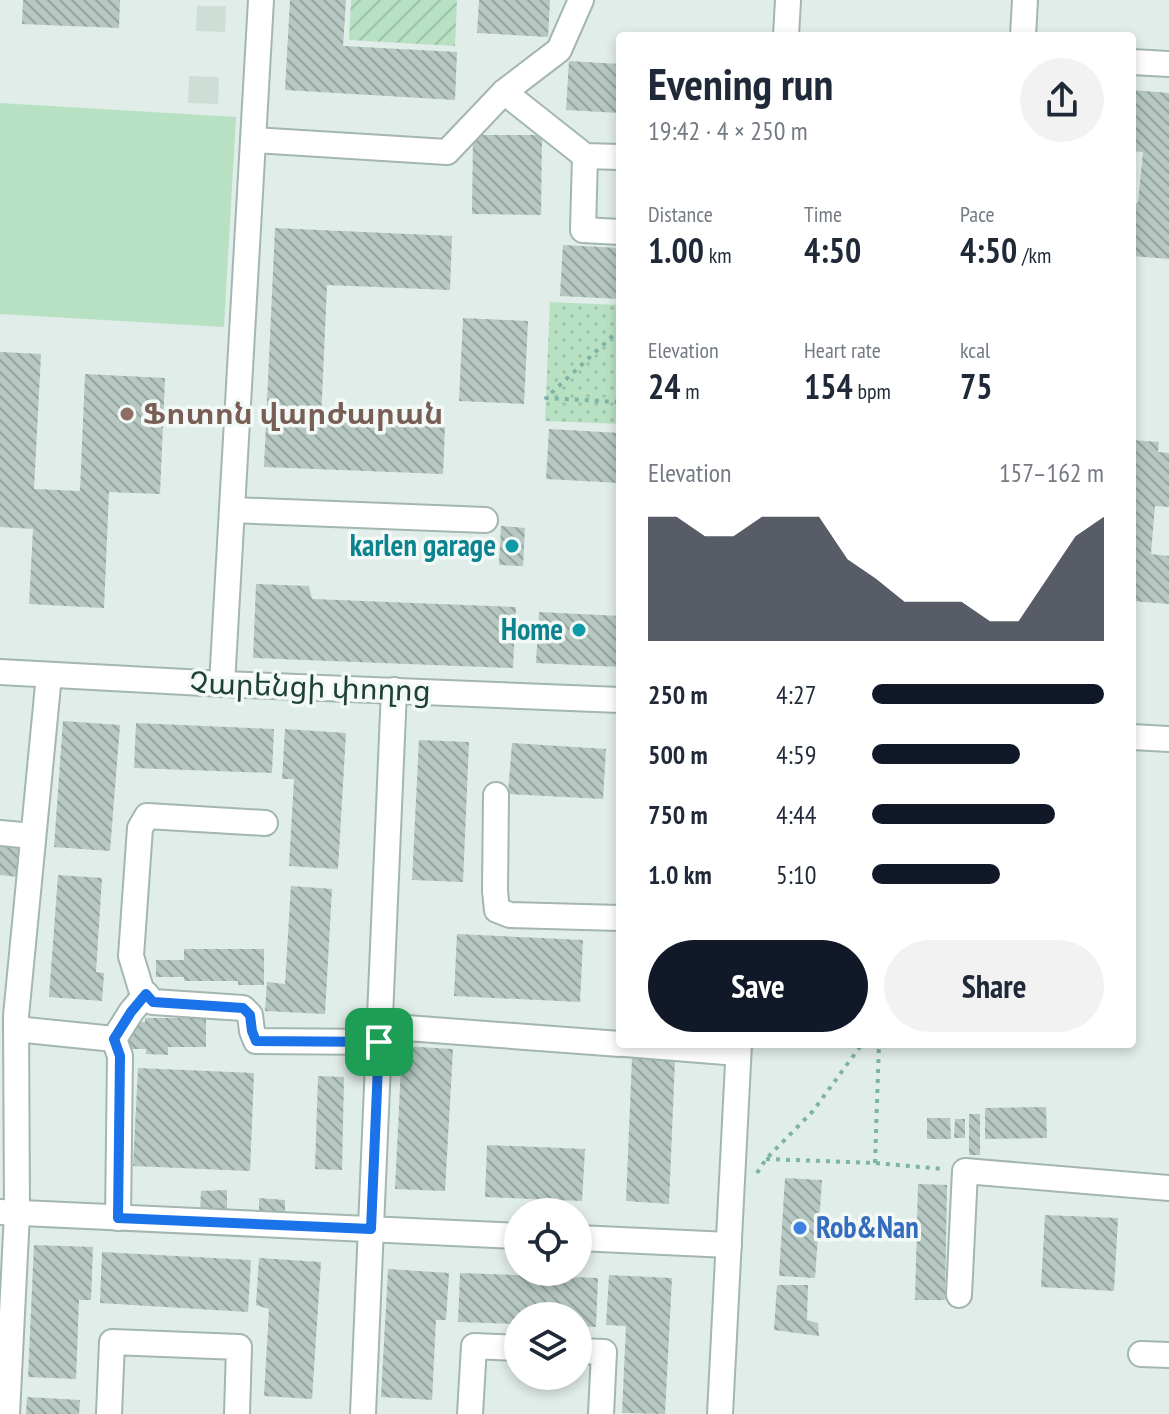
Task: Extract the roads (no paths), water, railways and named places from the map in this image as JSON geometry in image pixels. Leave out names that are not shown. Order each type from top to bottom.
[{"type":"street","points":[[222,684],[261,0]]},
{"type":"street","points":[[253,140],[447,152],[504,92],[559,50],[581,0]]},
{"type":"street","points":[[786,32],[788,0]]},
{"type":"street","points":[[1023,32],[1025,0]]},
{"type":"street","points":[[1136,62],[1169,64]]},
{"type":"street","points":[[504,92],[585,156],[616,157]]},
{"type":"street","points":[[585,156],[583,230],[616,232]]},
{"type":"street","points":[[232,510],[485,520]]},
{"type":"street","name":"Չարենցի փողոց","points":[[0,672],[616,700]]},
{"type":"street","points":[[7,1414],[11,1020],[49,675]]},
{"type":"street","points":[[363,1414],[394,690]]},
{"type":"street","points":[[1136,737],[1169,739]]},
{"type":"street","points":[[496,795],[497,910],[510,915],[616,918]]},
{"type":"street","points":[[265,823],[147,816],[140,828],[131,956],[141,989],[153,1002],[243,1008],[250,1015],[256,1041],[380,1034],[616,1044]]},
{"type":"street","points":[[0,833],[33,836]]},
{"type":"street","points":[[114,1039],[146,994]]},
{"type":"street","points":[[11,1020],[114,1039]]},
{"type":"street","points":[[114,1039],[120,1056],[118,1218]]},
{"type":"street","points":[[720,1414],[738,1048]]},
{"type":"street","points":[[959,1295],[965,1171],[1169,1188]]},
{"type":"street","points":[[8,1213],[504,1235]]},
{"type":"street","points":[[592,1239],[729,1245]]},
{"type":"street","points":[[109,1414],[112,1342],[239,1347],[237,1414]]},
{"type":"street","points":[[470,1414],[474,1346],[504,1347]]},
{"type":"street","points":[[592,1352],[604,1352],[601,1414]]},
{"type":"street","points":[[1141,1354],[1169,1355]]},
{"type":"place","name":"Ֆոտոն վարժարան","points":[[127,414]]},
{"type":"place","name":"karlen garage","points":[[512,546]]},
{"type":"place","name":"Home","points":[[579,630]]},
{"type":"place","name":"Rob&Nan","points":[[800,1228]]}]
